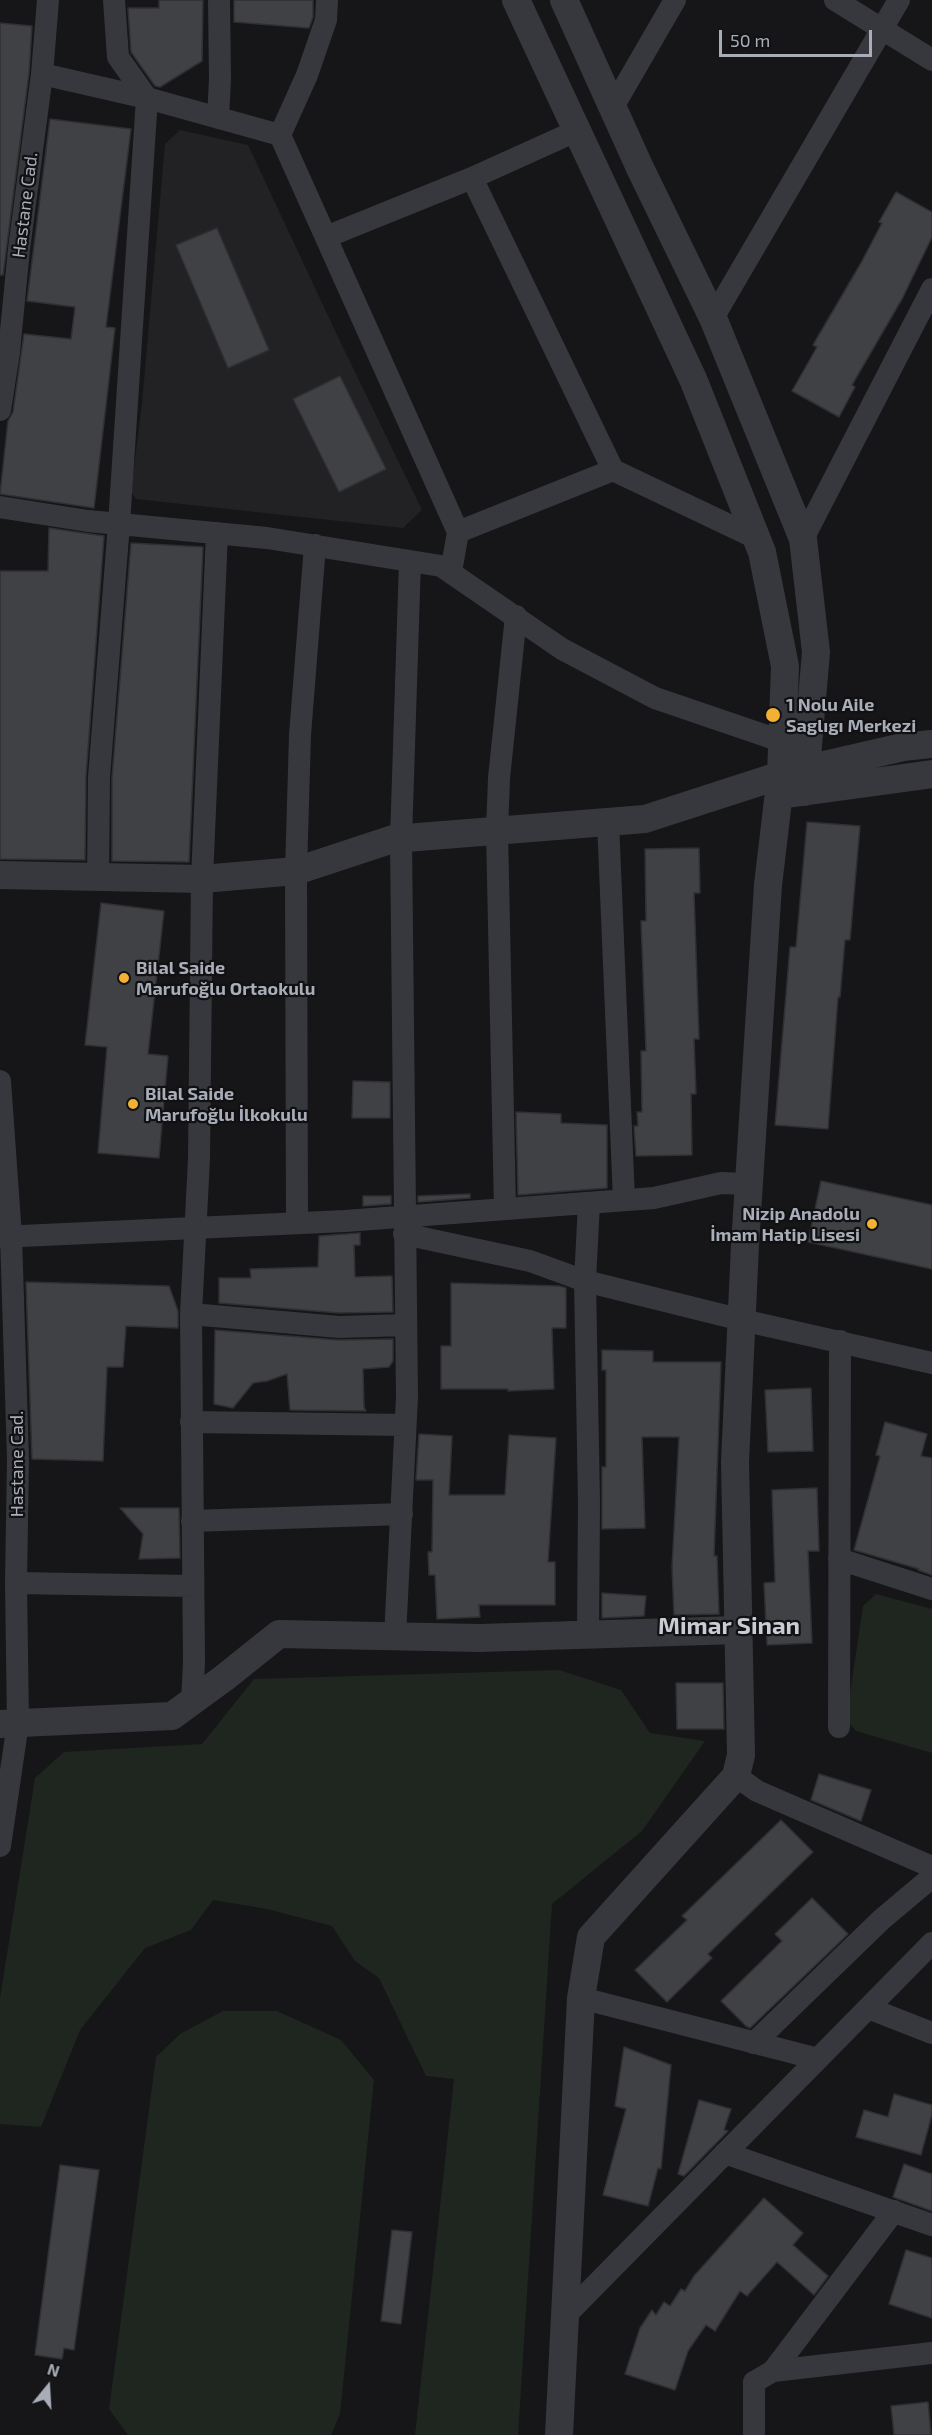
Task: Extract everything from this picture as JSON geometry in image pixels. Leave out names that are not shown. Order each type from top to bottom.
[{"type":"street","name":"Hastane Cad.","points":[[0,410],[9,352],[10,249],[42,74],[48,0]]},
{"type":"street","points":[[98,878],[99,777],[119,524],[147,98],[118,57],[114,0]]},
{"type":"street","points":[[218,118],[219,0]]},
{"type":"street","points":[[327,0],[326,20],[307,75],[280,135],[458,532],[452,572]]},
{"type":"street","points":[[516,0],[693,379],[762,552],[785,666],[781,741],[792,783]]},
{"type":"street","points":[[559,2435],[581,1998],[591,1937],[736,1776],[741,1755],[735,1462],[749,1184],[768,885],[792,783],[816,652],[803,539],[713,318],[612,107],[564,0]]},
{"type":"street","points":[[612,107],[675,0]]},
{"type":"street","points":[[835,0],[932,60]]},
{"type":"street","points":[[713,318],[899,0]]},
{"type":"street","points":[[42,74],[147,98],[280,135]]},
{"type":"street","points":[[326,237],[472,178],[576,131]]},
{"type":"street","points":[[472,178],[613,470],[756,538]]},
{"type":"street","points":[[803,539],[932,290]]},
{"type":"street","points":[[458,532],[613,470]]},
{"type":"street","points":[[0,507],[119,524],[315,545],[441,566],[562,649],[655,698],[781,741]]},
{"type":"street","points":[[192,1702],[194,1662],[190,1314],[199,1159],[202,879],[217,533]]},
{"type":"street","points":[[297,1223],[296,871],[300,735],[315,545]]},
{"type":"street","points":[[395,1637],[405,1425],[401,839],[410,561]]},
{"type":"street","points":[[505,1209],[497,831],[499,778],[516,616]]},
{"type":"street","points":[[0,875],[202,879],[296,871],[393,839],[645,819],[792,783],[903,747],[932,744]]},
{"type":"street","points":[[792,783],[932,774]]},
{"type":"street","points":[[608,822],[624,1200]]},
{"type":"street","name":"Hastane Cad.","points":[[0,1081],[18,1459],[16,1583],[0,1846]]},
{"type":"street","points":[[6,1236],[297,1223],[404,1225],[505,1209],[654,1198],[721,1183],[749,1184]]},
{"type":"street","points":[[588,1634],[589,1503],[585,1281],[589,1203]]},
{"type":"street","points":[[404,1225],[530,1261],[585,1281],[742,1320],[932,1363]]},
{"type":"street","points":[[190,1314],[339,1327],[405,1325]]},
{"type":"street","points":[[839,1727],[840,1341]]},
{"type":"street","points":[[191,1422],[405,1425]]},
{"type":"street","points":[[192,1521],[402,1514]]},
{"type":"street","points":[[839,1559],[932,1589]]},
{"type":"street","points":[[16,1583],[193,1586]]},
{"type":"street","points":[[9,1724],[172,1716],[279,1634],[480,1638],[738,1630]]},
{"type":"street","points":[[736,1776],[757,1791],[932,1867]]},
{"type":"street","points":[[754,2043],[881,1920],[932,1877]]},
{"type":"street","points":[[565,2316],[932,1943]]},
{"type":"street","points":[[581,1998],[818,2059]]},
{"type":"street","points":[[868,2008],[932,2033]]},
{"type":"street","points":[[725,2153],[932,2225]]},
{"type":"street","points":[[754,2435],[754,2382],[773,2371],[894,2211]]},
{"type":"street","points":[[773,2371],[932,2353]]},
{"type":"shaded area","points":[[180,130],[248,145],[422,510],[403,528],[136,499],[131,492],[142,403],[165,144]]},
{"type":"shaded area","points":[[876,1594],[932,1609],[932,1753],[856,1731],[846,1720],[863,1606]]},
{"type":"shaded area","points":[[559,1670],[621,1690],[650,1733],[705,1741],[642,1831],[552,1904],[518,2435],[415,2435],[454,2079],[426,2076],[379,1978],[355,1961],[332,1926],[267,1909],[213,1900],[191,1930],[145,1948],[80,2030],[41,2127],[0,2124],[0,1998],[35,1778],[64,1752],[202,1744],[254,1679]]},
{"type":"shaded area","points":[[223,2011],[277,2011],[341,2040],[374,2080],[340,2414],[331,2435],[128,2435],[109,2409],[156,2057],[180,2034]]},
{"type":"building","points":[[159,0],[203,0],[202,61],[160,87],[155,86],[131,52],[128,8],[159,8]]},
{"type":"building","points":[[234,0],[313,0],[313,17],[309,28],[234,22]]},
{"type":"building","points":[[0,23],[32,26],[29,73],[3,275],[0,275]]},
{"type":"building","points":[[50,119],[131,129],[106,327],[115,328],[94,508],[0,494],[8,421],[13,412],[24,334],[71,339],[75,307],[27,301]]},
{"type":"building","points":[[896,192],[932,212],[932,237],[902,299],[852,385],[855,387],[839,417],[792,391],[817,347],[813,345],[861,263],[882,223],[879,222]]},
{"type":"building","points":[[217,228],[269,350],[228,368],[176,245]]},
{"type":"building","points":[[340,376],[386,469],[339,492],[293,399]]},
{"type":"building","points":[[49,528],[104,536],[86,776],[85,860],[0,859],[0,571],[48,571]]},
{"type":"building","points":[[131,543],[203,547],[189,862],[112,861],[112,778]]},
{"type":"building","points":[[807,822],[860,826],[850,940],[845,940],[840,997],[838,997],[828,1129],[775,1125],[790,947],[796,947]]},
{"type":"building","points":[[699,848],[700,893],[694,893],[699,1039],[694,1039],[696,1094],[691,1094],[692,1155],[636,1156],[634,1126],[638,1126],[637,1112],[642,1112],[641,1051],[646,1051],[641,921],[646,921],[645,849]]},
{"type":"building","points":[[101,903],[164,911],[148,1054],[168,1056],[159,1158],[98,1153],[107,1047],[85,1045]]},
{"type":"building","points":[[353,1081],[390,1082],[390,1118],[352,1118]]},
{"type":"building","points":[[516,1112],[561,1114],[561,1123],[607,1125],[607,1188],[518,1195]]},
{"type":"building","name":"Nizip Anadolu İmam Hatip Lisesi","points":[[821,1181],[932,1205],[932,1269],[808,1242]]},
{"type":"building","points":[[470,1194],[470,1198],[418,1202],[418,1196]]},
{"type":"building","points":[[363,1196],[391,1196],[391,1204],[363,1206]]},
{"type":"building","points":[[360,1233],[360,1245],[354,1245],[355,1277],[392,1276],[393,1312],[339,1313],[219,1303],[219,1278],[251,1278],[250,1269],[318,1267],[319,1236]]},
{"type":"building","points":[[26,1282],[169,1286],[178,1311],[178,1328],[126,1326],[123,1367],[107,1367],[103,1461],[32,1459]]},
{"type":"building","points":[[451,1283],[566,1288],[566,1328],[552,1328],[554,1389],[508,1391],[508,1389],[441,1389],[441,1346],[451,1346]]},
{"type":"building","points":[[215,1330],[338,1340],[393,1339],[393,1361],[389,1367],[363,1369],[366,1411],[290,1410],[287,1374],[253,1383],[233,1408],[214,1404]]},
{"type":"building","points":[[602,1350],[653,1351],[653,1362],[721,1362],[714,1556],[717,1556],[719,1614],[674,1615],[672,1567],[679,1437],[642,1437],[645,1528],[602,1529],[602,1467],[606,1467],[606,1370],[602,1370]]},
{"type":"building","points":[[811,1388],[813,1451],[768,1452],[765,1390]]},
{"type":"building","points":[[885,1422],[927,1434],[921,1456],[932,1458],[932,1575],[854,1550],[880,1456],[876,1455]]},
{"type":"building","points":[[419,1434],[452,1436],[449,1495],[505,1495],[509,1435],[556,1438],[548,1562],[555,1562],[555,1605],[479,1605],[480,1617],[437,1619],[435,1575],[429,1575],[428,1552],[432,1552],[433,1480],[416,1480]]},
{"type":"building","points":[[817,1488],[819,1551],[808,1551],[812,1643],[767,1645],[764,1583],[775,1582],[772,1490]]},
{"type":"building","points":[[120,1508],[179,1508],[180,1558],[139,1559],[143,1534]]},
{"type":"building","points":[[602,1593],[646,1596],[644,1616],[602,1618]]},
{"type":"building","points":[[676,1683],[723,1683],[724,1729],[677,1729]]},
{"type":"building","points":[[819,1774],[871,1790],[861,1821],[811,1800]]},
{"type":"building","points":[[781,1820],[813,1852],[708,1954],[712,1958],[667,2002],[635,1970],[687,1920],[682,1916]]},
{"type":"building","points":[[812,1898],[848,1934],[750,2028],[721,2001],[782,1941],[775,1934]]},
{"type":"building","points":[[624,2047],[671,2065],[661,2169],[658,2168],[648,2206],[603,2195],[626,2109],[615,2106]]},
{"type":"building","points":[[894,2094],[932,2105],[932,2114],[921,2155],[856,2137],[864,2110],[888,2117]]},
{"type":"building","points":[[699,2100],[731,2109],[724,2130],[728,2131],[684,2176],[678,2174]]},
{"type":"building","points":[[904,2164],[932,2174],[932,2211],[893,2197]]},
{"type":"building","points":[[60,2165],[99,2170],[74,2350],[64,2348],[62,2359],[35,2355]]},
{"type":"building","points":[[764,2198],[803,2233],[793,2245],[828,2276],[814,2295],[777,2262],[747,2296],[740,2291],[715,2331],[706,2325],[688,2351],[675,2390],[625,2374],[640,2328],[652,2310],[656,2315],[664,2302],[670,2306],[681,2289],[685,2291],[694,2276]]},
{"type":"building","points":[[392,2230],[412,2232],[401,2324],[381,2321]]},
{"type":"building","points":[[906,2250],[932,2258],[932,2318],[889,2304]]},
{"type":"building","points":[[928,2402],[931,2435],[894,2435],[891,2406]]},
{"type":"place","name":"1 Nolu Aile Saglıgı Merkezi","points":[[773,715]]},
{"type":"place","name":"Bilal Saide Marufoğlu Ortaokulu","points":[[124,978]]},
{"type":"place","name":"Bilal Saide Marufoğlu İlkokulu","points":[[133,1104]]},
{"type":"place","name":"Nizip Anadolu İmam Hatip Lisesi","points":[[872,1224]]},
{"type":"district","name":"Mimar Sinan","points":[[729,1626]]}]
